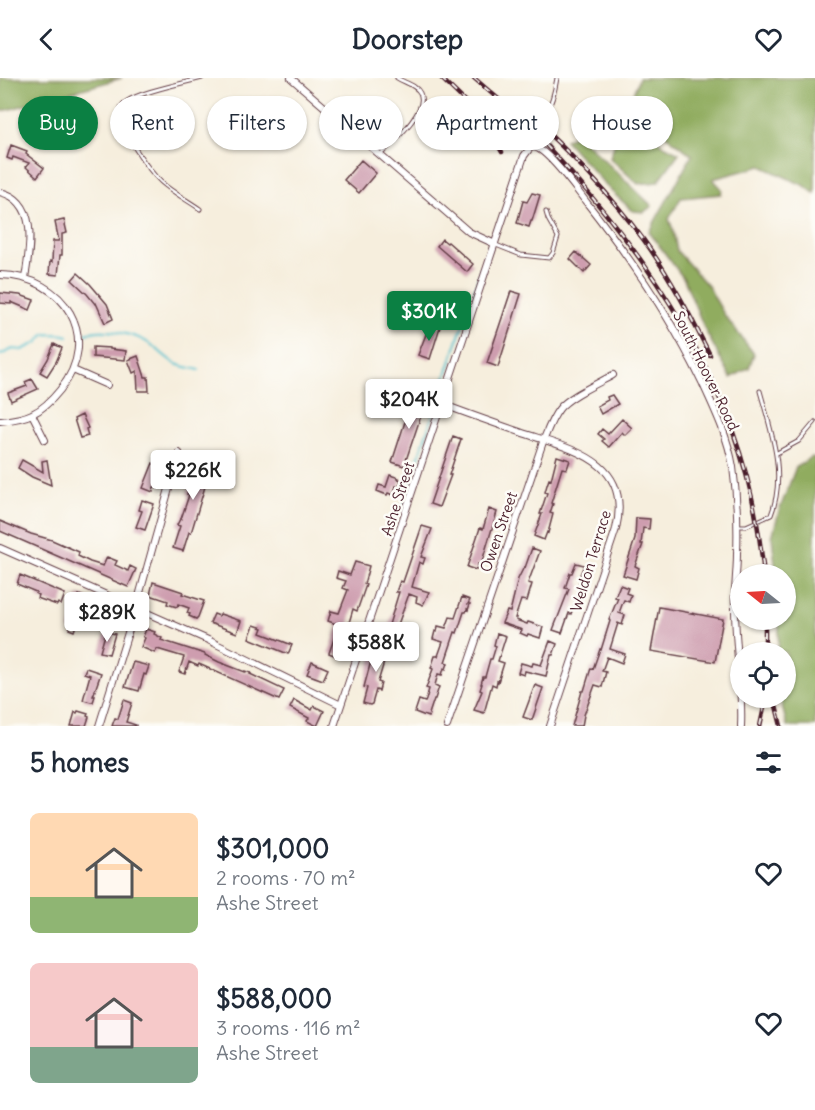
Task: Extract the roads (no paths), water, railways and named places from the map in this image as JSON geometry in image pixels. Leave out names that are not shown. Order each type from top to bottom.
[{"type":"street","points":[[291,78],[469,232],[495,244]]},
{"type":"street","name":"Ashe Street","points":[[334,726],[524,156],[528,150]]},
{"type":"street","name":"South Hoover Road","points":[[540,150],[576,189],[645,281],[679,336],[725,434],[733,466],[738,526],[735,608],[741,726]]},
{"type":"street","points":[[0,192],[17,201],[29,221],[30,233],[25,278]]},
{"type":"street","points":[[0,275],[25,278],[51,291],[65,305],[73,319],[78,343],[73,370],[52,400],[32,414],[0,421]]},
{"type":"street","points":[[73,370],[106,385]]},
{"type":"street","name":"Owen Street","points":[[447,726],[543,439],[552,419],[562,405],[613,375]]},
{"type":"street","name":"Weldon Terrace","points":[[442,405],[578,452],[601,466],[616,489],[620,507],[616,529],[550,726]]},
{"type":"street","points":[[32,414],[45,440]]},
{"type":"street","points":[[99,726],[179,453]]},
{"type":"street","points":[[0,548],[229,650],[341,705]]},
{"type":"lane","points":[[200,209],[163,184],[146,165],[127,132],[120,114],[125,103],[136,97],[202,78]]},
{"type":"lane","points":[[381,154],[407,128],[419,111],[422,100],[420,92],[412,85],[397,78]]},
{"type":"lane","name":"Ashe Street","points":[[554,96],[557,78]]},
{"type":"lane","points":[[495,244],[521,255],[549,258],[554,253],[558,237],[546,212]]},
{"type":"lane","points":[[738,526],[746,526],[771,515],[777,500],[777,453],[760,391]]},
{"type":"lane","points":[[777,453],[799,441],[815,422]]},
{"type":"waterway","points":[[473,295],[481,269]]},
{"type":"waterway","points":[[403,504],[467,312]]},
{"type":"waterway","points":[[86,334],[100,331],[128,334],[144,340],[176,364],[199,370]]},
{"type":"waterway","points":[[0,355],[13,349],[22,350],[38,342],[45,334],[68,336]]},
{"type":"railway","points":[[441,78],[477,113],[502,152]]},
{"type":"railway","points":[[474,78],[528,126],[597,203],[655,280],[680,320],[723,406],[739,451],[754,507],[763,564]]},
{"type":"railway","points":[[559,144],[587,172],[643,239],[671,281],[710,355]]},
{"type":"railway","points":[[765,630],[765,642]]},
{"type":"railway","points":[[760,726],[764,708]]},
{"type":"railway","points":[[776,708],[781,726]]}]
